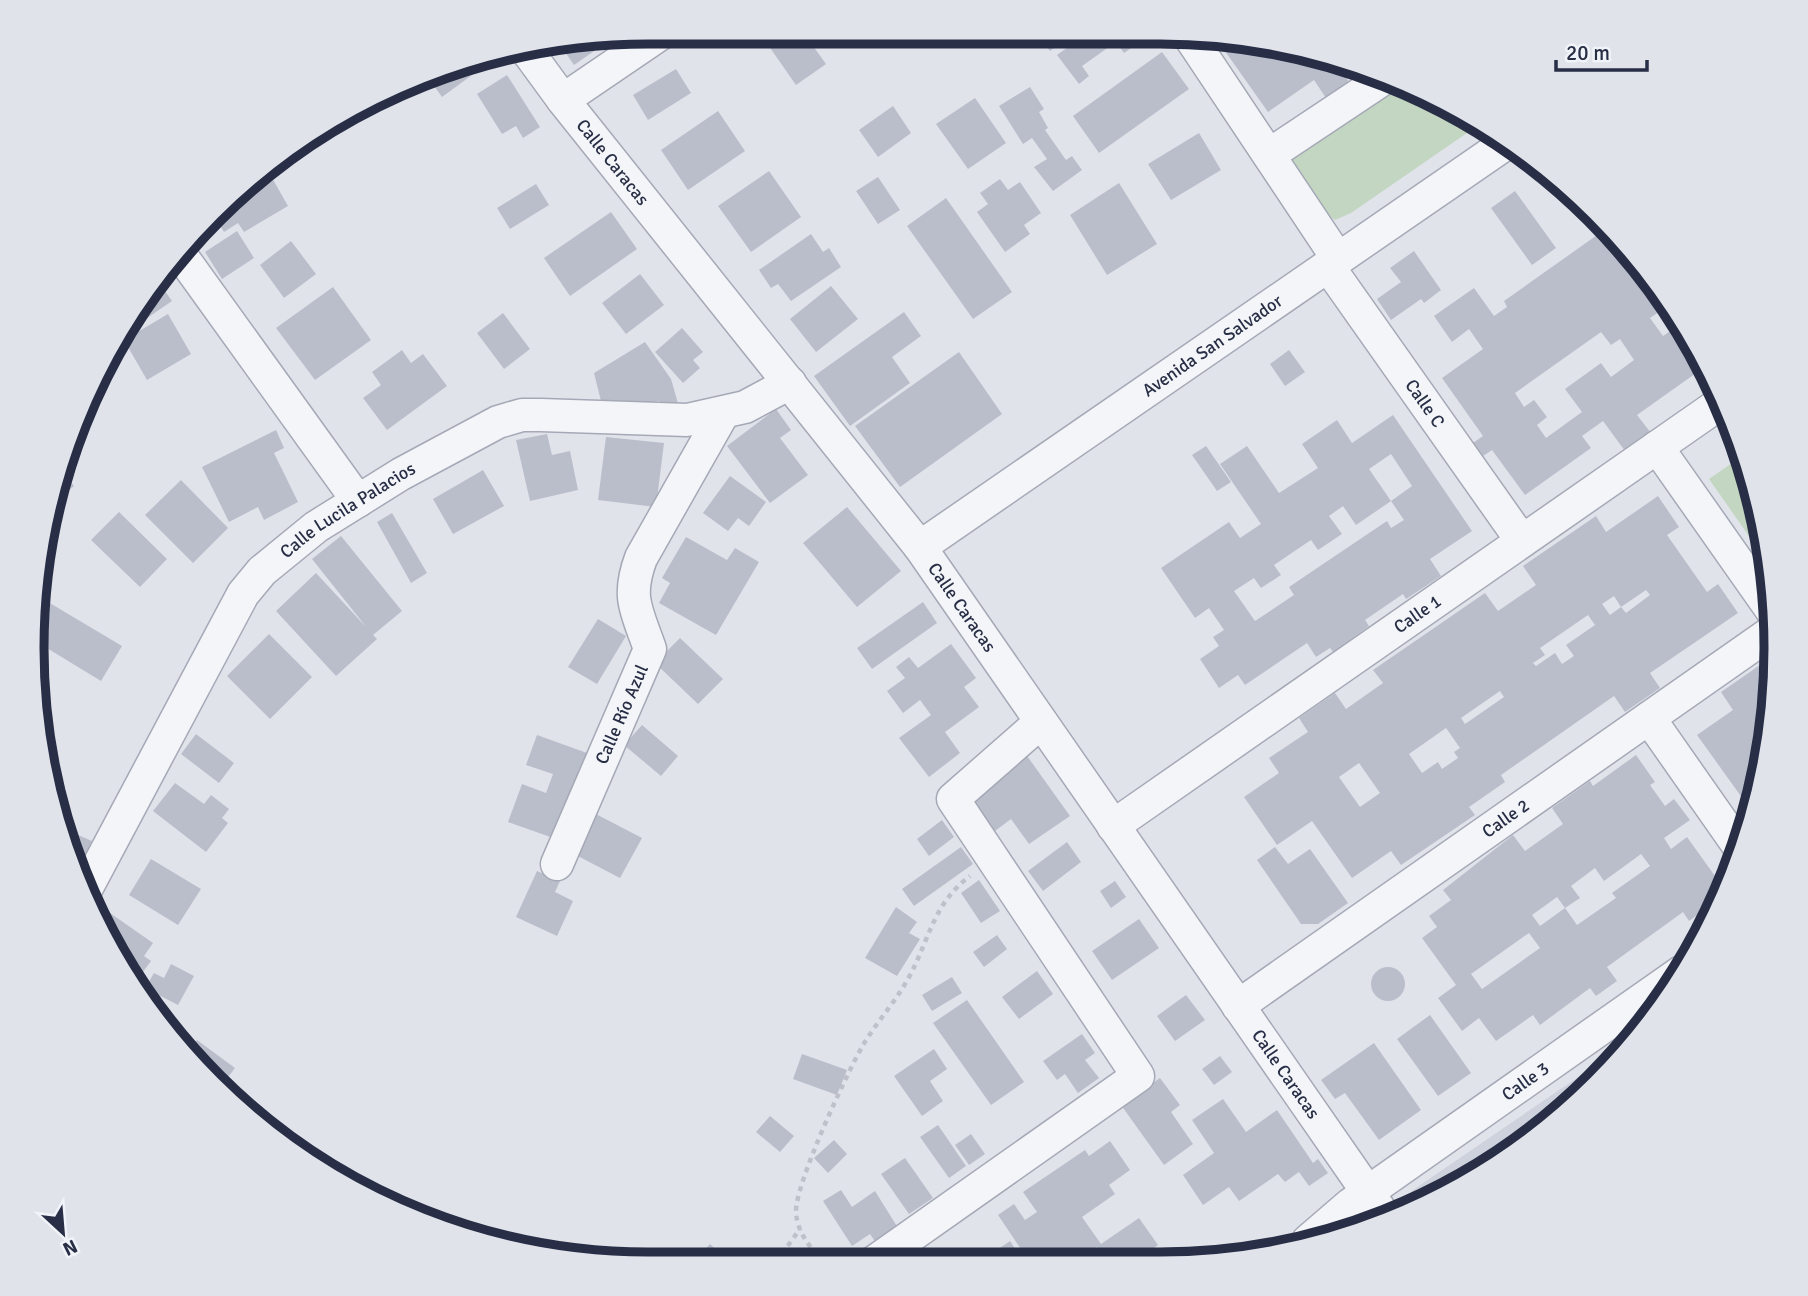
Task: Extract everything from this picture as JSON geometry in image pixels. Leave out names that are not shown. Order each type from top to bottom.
[{"type":"street","points":[[563,100],[645,44]]},
{"type":"street","name":"Calle C","points":[[1195,45],[1269,155],[1333,262],[1522,541]]},
{"type":"street","name":"Calle Caracas","points":[[530,55],[563,100],[920,547],[1380,1210]]},
{"type":"street","points":[[1269,155],[1375,84]]},
{"type":"street","name":"Avenida San Salvador","points":[[920,547],[1499,148]]},
{"type":"street","points":[[185,261],[358,501]]},
{"type":"street","name":"Calle Lucila Palacios","points":[[91,880],[243,594],[262,570],[286,549],[358,501],[475,434],[522,415],[687,420],[722,415],[745,408],[790,383]]},
{"type":"street","name":"Calle 1","points":[[1113,826],[1714,408]]},
{"type":"street","name":"Calle Río Azul","points":[[557,864],[650,649],[632,596],[632,581],[641,558],[722,415]]},
{"type":"street","points":[[1657,447],[1762,596]]},
{"type":"street","name":"Calle 2","points":[[1238,1006],[1764,637]]},
{"type":"street","points":[[1649,718],[1733,838]]},
{"type":"street","points":[[888,1252],[1138,1076],[953,799],[1041,722]]},
{"type":"street","name":"Calle 3","points":[[1321,1230],[1368,1192],[1660,987]]},
{"type":"path","points":[[815,1252],[800,1229],[797,1199],[803,1177],[862,1047],[917,962],[944,901],[994,859]]},
{"type":"path","points":[[783,1252],[800,1229]]},
{"type":"shaded area","points":[[1597,1064],[1558,1102],[1496,1150],[1408,1198],[1413,1190]]},
{"type":"green space","points":[[1389,89],[1427,106],[1471,130],[1351,213],[1335,220],[1329,216],[1291,158]]},
{"type":"green space","points":[[1734,461],[1755,545],[1709,479]]},
{"type":"building","points":[[767,44],[812,44],[826,64],[796,85]]},
{"type":"building","points":[[1044,44],[1059,44],[1050,51]]},
{"type":"building","points":[[1072,44],[1113,44],[1082,66],[1089,76],[1079,84],[1057,55]]},
{"type":"building","points":[[1117,44],[1132,44],[1134,46],[1124,53]]},
{"type":"building","points":[[602,46],[574,65],[564,50]]},
{"type":"building","points":[[1222,47],[1278,55],[1316,64],[1342,72],[1349,82],[1326,98],[1314,80],[1268,112]]},
{"type":"building","points":[[1162,52],[1189,89],[1099,153],[1073,116]]},
{"type":"building","points":[[483,67],[483,67],[442,97],[433,84]]},
{"type":"building","points":[[676,69],[691,93],[648,120],[633,95]]},
{"type":"building","points":[[507,75],[540,127],[523,138],[516,126],[502,134],[477,94]]},
{"type":"building","points":[[1030,87],[1044,109],[1039,112],[1048,128],[1045,130],[1066,160],[1072,156],[1082,170],[1053,191],[1034,167],[1047,159],[1032,138],[1023,144],[999,106]]},
{"type":"building","points":[[975,98],[1006,143],[968,169],[936,124]]},
{"type":"building","points":[[893,106],[911,133],[878,157],[859,130]]},
{"type":"building","points":[[718,111],[745,151],[688,190],[661,150]]},
{"type":"building","points":[[1199,133],[1221,170],[1171,200],[1148,164]]},
{"type":"building","points":[[769,171],[801,217],[751,252],[718,206]]},
{"type":"building","points":[[271,176],[288,206],[244,232],[238,223],[224,232],[219,223]]},
{"type":"building","points":[[878,177],[900,210],[878,224],[856,191]]},
{"type":"building","points":[[1000,179],[1008,190],[1020,182],[1041,213],[1024,225],[1030,234],[1005,252],[977,212],[988,204],[980,193]]},
{"type":"building","points":[[1119,183],[1157,244],[1107,275],[1070,215]]},
{"type":"building","points":[[536,184],[549,205],[510,229],[497,208]]},
{"type":"building","points":[[1515,191],[1556,248],[1532,265],[1491,208]]},
{"type":"building","points":[[946,198],[1012,292],[973,319],[907,226]]},
{"type":"building","points":[[611,212],[637,249],[570,296],[544,258]]},
{"type":"building","points":[[237,231],[254,258],[222,279],[205,252]]},
{"type":"building","points":[[811,234],[823,252],[829,248],[841,267],[791,301],[778,284],[771,288],[759,270]]},
{"type":"building","points":[[1599,234],[1639,280],[1661,311],[1650,318],[1663,336],[1673,329],[1697,372],[1637,415],[1651,433],[1625,451],[1603,421],[1582,436],[1591,448],[1525,495],[1492,450],[1483,456],[1473,443],[1483,436],[1442,378],[1483,349],[1469,329],[1452,342],[1434,316],[1474,288],[1494,316],[1507,307],[1504,301]],"holes":[[[1601,332],[1611,345],[1620,339],[1634,360],[1611,377],[1601,363],[1565,389],[1582,412],[1546,438],[1537,425],[1547,417],[1534,400],[1524,407],[1515,393]]]},
{"type":"building","points":[[291,241],[316,274],[284,298],[260,265]]},
{"type":"building","points":[[1414,251],[1441,290],[1424,303],[1421,299],[1391,320],[1377,299],[1401,282],[1390,268]]},
{"type":"building","points":[[640,274],[664,305],[626,334],[602,303]]},
{"type":"building","points":[[831,286],[858,319],[816,352],[790,319]]},
{"type":"building","points":[[333,287],[371,340],[315,380],[276,328]]},
{"type":"building","points":[[163,288],[172,301],[143,321],[142,319]]},
{"type":"building","points":[[904,312],[921,336],[892,357],[910,383],[850,426],[814,376]]},
{"type":"building","points":[[503,313],[530,349],[504,369],[477,333]]},
{"type":"building","points":[[168,314],[191,354],[147,380],[126,344],[131,336]]},
{"type":"building","points":[[682,328],[703,352],[693,360],[700,368],[683,383],[655,352]]},
{"type":"building","points":[[645,342],[671,379],[679,407],[661,409],[660,401],[603,409],[594,373]]},
{"type":"building","points":[[402,350],[411,363],[423,354],[447,386],[387,430],[363,398],[381,385],[372,372]]},
{"type":"building","points":[[1289,350],[1305,372],[1285,386],[1270,364]]},
{"type":"building","points":[[959,352],[1002,414],[900,487],[855,426]]},
{"type":"building","points":[[776,409],[791,430],[780,438],[808,475],[770,503],[727,446]]},
{"type":"building","points":[[1393,415],[1472,531],[1430,559],[1441,576],[1406,599],[1403,594],[1365,620],[1369,626],[1333,652],[1330,648],[1316,657],[1307,643],[1245,685],[1238,675],[1219,688],[1200,659],[1219,646],[1213,637],[1224,630],[1209,608],[1195,618],[1161,568],[1229,522],[1240,538],[1261,524],[1220,464],[1247,446],[1279,493],[1318,468],[1302,444],[1337,420],[1352,443]],"holes":[[[1391,454],[1412,486],[1391,501],[1369,469]],[[1391,501],[1404,520],[1391,528],[1387,521],[1289,587],[1294,595],[1255,621],[1234,591],[1254,578],[1261,588],[1281,575],[1274,565],[1311,540],[1318,550],[1342,534],[1329,516],[1343,506],[1356,525]]]},
{"type":"building","points":[[276,430],[284,448],[274,453],[298,502],[264,520],[258,507],[229,522],[202,467]]},
{"type":"building","points":[[547,434],[552,455],[570,451],[578,490],[530,501],[516,440]]},
{"type":"building","points":[[606,437],[664,443],[656,507],[598,500]]},
{"type":"building","points":[[1206,446],[1231,482],[1217,491],[1192,455]]},
{"type":"building","points":[[483,470],[504,506],[453,534],[433,499]]},
{"type":"building","points":[[730,476],[766,502],[749,526],[738,518],[728,531],[703,513]]},
{"type":"building","points":[[68,479],[74,486],[64,492]]},
{"type":"building","points":[[181,480],[228,528],[193,563],[145,515]]},
{"type":"building","points":[[1658,496],[1679,527],[1667,535],[1707,592],[1718,584],[1738,613],[1650,673],[1660,688],[1625,712],[1614,696],[1501,775],[1505,782],[1469,807],[1475,815],[1401,865],[1391,851],[1352,878],[1312,821],[1277,845],[1244,797],[1279,773],[1269,758],[1308,732],[1299,718],[1335,693],[1346,709],[1383,683],[1373,670],[1485,593],[1498,611],[1536,585],[1523,566],[1596,516],[1606,532]],"holes":[[[1646,590],[1650,595],[1626,613],[1621,607]],[[1614,596],[1621,607],[1610,615],[1602,604]],[[1588,615],[1595,625],[1566,645],[1574,656],[1562,664],[1555,653],[1536,666],[1533,663],[1545,655],[1540,648]],[[1500,691],[1504,697],[1465,724],[1461,718]],[[1446,728],[1460,748],[1454,752],[1458,758],[1442,769],[1438,762],[1422,773],[1409,754]],[[1359,763],[1380,793],[1360,807],[1339,777]]]},
{"type":"building","points":[[847,507],[901,571],[857,607],[803,543]]},
{"type":"building","points":[[119,512],[167,559],[140,587],[91,540]]},
{"type":"building","points":[[392,513],[427,573],[411,583],[377,522]]},
{"type":"building","points":[[341,536],[402,611],[373,635],[377,639],[336,676],[276,611],[316,573],[367,628],[312,559]]},
{"type":"building","points":[[686,537],[727,560],[735,548],[759,562],[716,635],[659,603],[670,583],[662,578]]},
{"type":"building","points":[[46,601],[122,646],[101,681],[44,646]]},
{"type":"building","points":[[923,602],[937,623],[872,669],[857,648]]},
{"type":"building","points":[[598,619],[626,636],[597,684],[568,667]]},
{"type":"building","points":[[269,634],[312,677],[270,719],[227,676]]},
{"type":"building","points":[[680,638],[723,679],[698,704],[655,663]]},
{"type":"building","points":[[951,644],[976,678],[964,687],[979,707],[945,732],[960,753],[929,777],[899,738],[931,715],[920,700],[903,713],[887,691],[905,678],[896,667],[909,657],[918,668]]},
{"type":"building","points":[[1760,665],[1763,670],[1759,727],[1745,801],[1697,735],[1733,710],[1721,692]]},
{"type":"building","points":[[642,725],[678,756],[661,776],[624,745]]},
{"type":"building","points":[[196,734],[234,763],[219,783],[181,754]]},
{"type":"building","points":[[537,735],[587,753],[556,839],[508,822],[522,784],[546,793],[553,774],[526,765]]},
{"type":"building","points":[[1025,753],[1070,816],[1029,844],[1011,819],[995,831],[968,794]]},
{"type":"building","points":[[1636,755],[1655,782],[1650,785],[1665,806],[1674,799],[1690,820],[1664,838],[1671,849],[1687,837],[1718,880],[1704,910],[1689,921],[1683,912],[1607,967],[1617,981],[1596,996],[1590,988],[1540,1025],[1533,1015],[1496,1041],[1479,1018],[1462,1031],[1438,998],[1456,985],[1422,938],[1437,927],[1429,916],[1451,900],[1443,890],[1513,835],[1525,851],[1563,824],[1552,808],[1590,781],[1593,786]],"holes":[[[1641,854],[1650,866],[1612,893],[1616,898],[1577,925],[1565,908],[1580,898],[1571,886],[1595,868],[1604,881]],[[1557,897],[1565,908],[1540,926],[1532,915]],[[1529,933],[1540,948],[1482,989],[1471,974]]]},
{"type":"building","points":[[175,783],[204,804],[211,795],[229,809],[222,818],[228,823],[206,852],[153,811]]},
{"type":"building","points":[[594,813],[642,838],[620,878],[572,853]]},
{"type":"building","points":[[942,820],[954,837],[929,856],[917,839]]},
{"type":"building","points":[[73,833],[92,841],[83,861]]},
{"type":"building","points":[[1067,842],[1081,862],[1043,891],[1028,871]]},
{"type":"building","points":[[961,847],[973,864],[914,906],[902,889]]},
{"type":"building","points":[[1275,847],[1288,864],[1310,849],[1348,903],[1318,924],[1301,924],[1257,860]]},
{"type":"building","points":[[151,859],[201,889],[178,925],[129,895]]},
{"type":"building","points":[[537,871],[560,881],[555,892],[573,901],[557,936],[516,917]]},
{"type":"building","points":[[979,880],[1000,911],[981,923],[961,893]]},
{"type":"building","points":[[1115,881],[1126,897],[1111,908],[1100,891]]},
{"type":"building","points":[[896,907],[917,922],[909,933],[920,939],[897,976],[865,958]]},
{"type":"building","points":[[110,913],[153,943],[144,956],[151,961],[142,973],[137,969],[107,917]]},
{"type":"building","points":[[1139,919],[1159,948],[1112,980],[1092,951]]},
{"type":"building","points":[[997,935],[1007,949],[984,967],[973,952]]},
{"type":"building","points":[[171,964],[194,976],[178,1005],[151,991],[147,985],[154,973],[164,978]]},
{"type":"building","points":[[1388,967],[1400,972],[1405,984],[1400,996],[1388,1001],[1376,996],[1371,984],[1376,972]]},
{"type":"building","points":[[1037,971],[1053,994],[1019,1019],[1002,997]]},
{"type":"building","points":[[952,977],[962,993],[932,1011],[922,995]]},
{"type":"building","points":[[1186,995],[1205,1020],[1175,1041],[1157,1016]]},
{"type":"building","points":[[967,1000],[1024,1082],[991,1105],[933,1023]]},
{"type":"building","points":[[1430,1015],[1471,1073],[1438,1096],[1397,1039]]},
{"type":"building","points":[[1082,1034],[1095,1053],[1085,1060],[1099,1078],[1078,1093],[1065,1074],[1057,1080],[1043,1061]]},
{"type":"building","points":[[197,1040],[235,1068],[226,1080],[221,1075],[193,1045]]},
{"type":"building","points":[[1374,1043],[1421,1110],[1379,1140],[1345,1093],[1335,1099],[1321,1080]]},
{"type":"building","points":[[934,1049],[947,1069],[930,1081],[943,1101],[922,1116],[894,1076]]},
{"type":"building","points":[[802,1054],[847,1070],[837,1095],[793,1079]]},
{"type":"building","points":[[1220,1056],[1232,1072],[1214,1085],[1202,1069]]},
{"type":"building","points":[[1160,1078],[1180,1105],[1171,1112],[1193,1144],[1164,1165],[1121,1105]]},
{"type":"building","points":[[1223,1099],[1246,1132],[1277,1110],[1313,1163],[1318,1159],[1328,1173],[1309,1186],[1299,1172],[1285,1182],[1278,1174],[1239,1201],[1229,1187],[1203,1205],[1183,1175],[1214,1153],[1192,1120]]},
{"type":"building","points":[[770,1116],[794,1136],[780,1152],[756,1132]]},
{"type":"building","points":[[938,1125],[966,1166],[949,1178],[920,1137]]},
{"type":"building","points":[[971,1134],[985,1154],[969,1165],[955,1145]]},
{"type":"building","points":[[834,1140],[847,1154],[828,1173],[814,1158]]},
{"type":"building","points":[[1110,1141],[1130,1170],[1109,1185],[1115,1194],[1082,1217],[1101,1244],[1139,1218],[1158,1245],[1148,1252],[1100,1252],[1097,1247],[1090,1252],[1064,1252],[1062,1249],[1057,1252],[1023,1252],[998,1215],[1014,1204],[1025,1220],[1037,1212],[1023,1192],[1085,1150],[1089,1156]]},
{"type":"building","points":[[905,1158],[933,1198],[909,1214],[881,1174]]},
{"type":"building","points":[[841,1190],[852,1207],[875,1191],[898,1228],[876,1243],[870,1234],[852,1246],[823,1201]]},
{"type":"building","points":[[1010,1241],[1017,1252],[994,1252]]},
{"type":"building","points":[[710,1244],[719,1252],[703,1252]]}]
